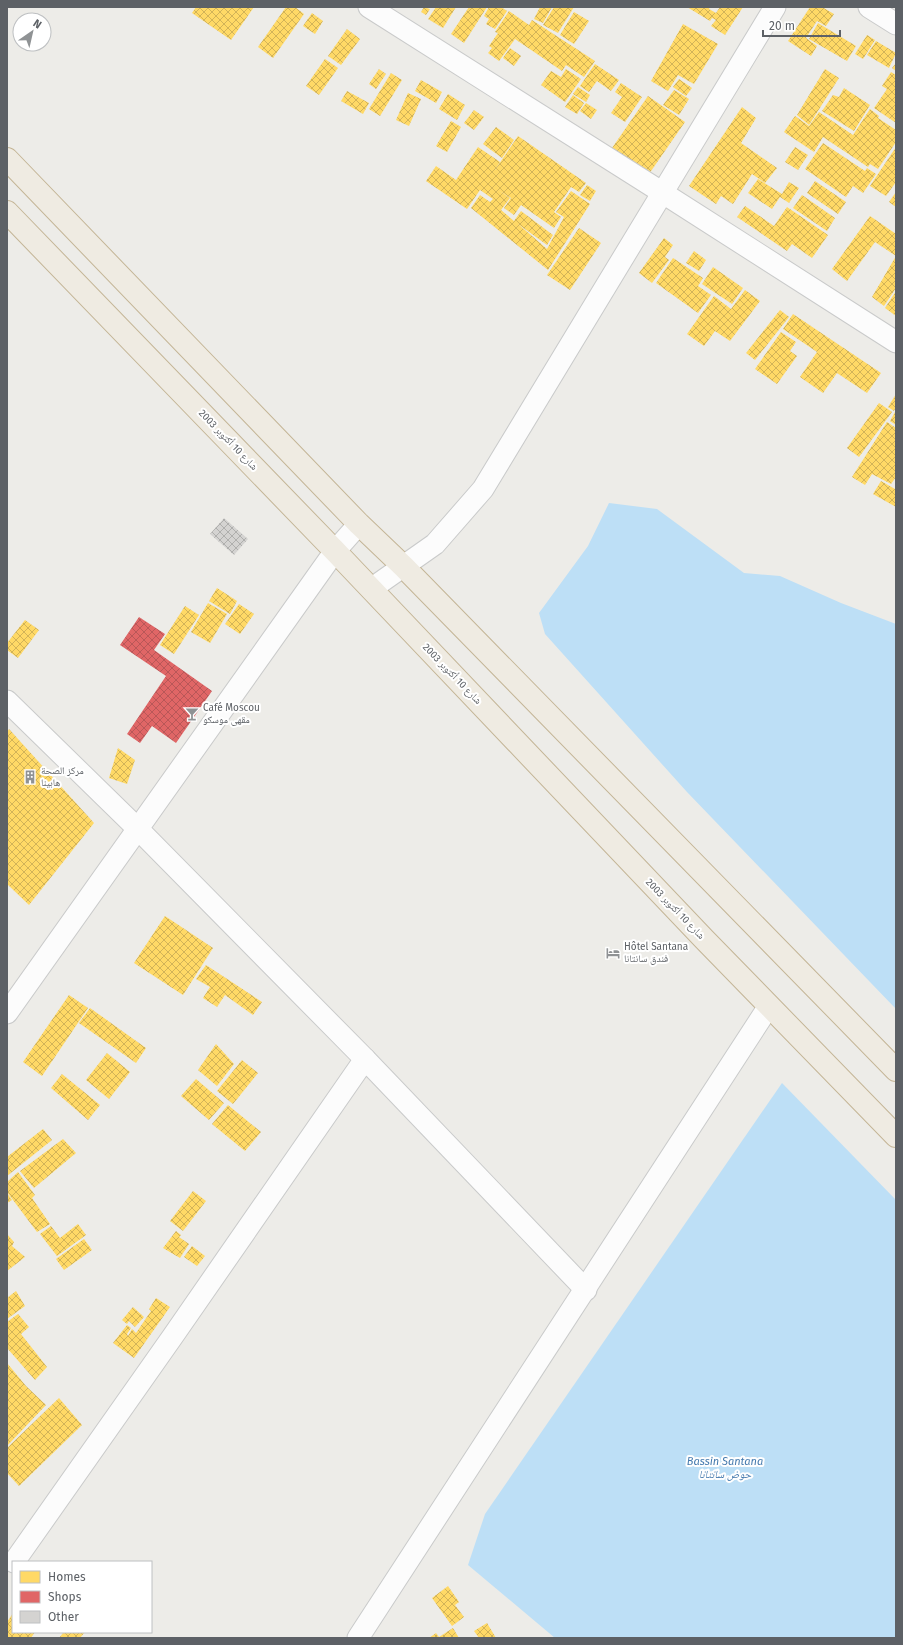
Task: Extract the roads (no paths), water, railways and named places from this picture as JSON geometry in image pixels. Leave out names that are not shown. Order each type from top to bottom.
[{"type":"highway","points":[[7,159],[359,524],[404,568],[896,1070]]},
{"type":"highway","name":"شارع 10 أكتوبر 2003","points":[[7,212],[335,551],[769,1006],[896,1136]]},
{"type":"street","points":[[368,7],[664,193],[896,342]]},
{"type":"street","points":[[371,589],[404,568],[435,544],[482,489],[664,193],[775,7]]},
{"type":"street","points":[[869,7],[896,24]]},
{"type":"street","points":[[7,1013],[335,551],[359,524]]},
{"type":"street","points":[[7,700],[137,828],[366,1059],[586,1290]]},
{"type":"street","points":[[358,1638],[586,1290],[769,1006]]},
{"type":"street","points":[[14,1561],[182,1324],[366,1059]]},
{"type":"water","points":[[609,503],[657,509],[744,573],[780,576],[841,603],[896,624],[896,1009],[687,792],[545,634],[539,613],[588,546]]},
{"type":"water","name":"Bassin Santana حوض سانتانا","points":[[782,1083],[896,1200],[896,1638],[555,1638],[468,1565],[485,1514]]},
{"type":"place","name":"Café Moscou مقهى موسكو","points":[[192,714]]},
{"type":"place","name":"مركز الصحة هابينا","points":[[30,777]]},
{"type":"place","name":"Hôtel Santana فندق سانتانا","points":[[613,953]]}]
